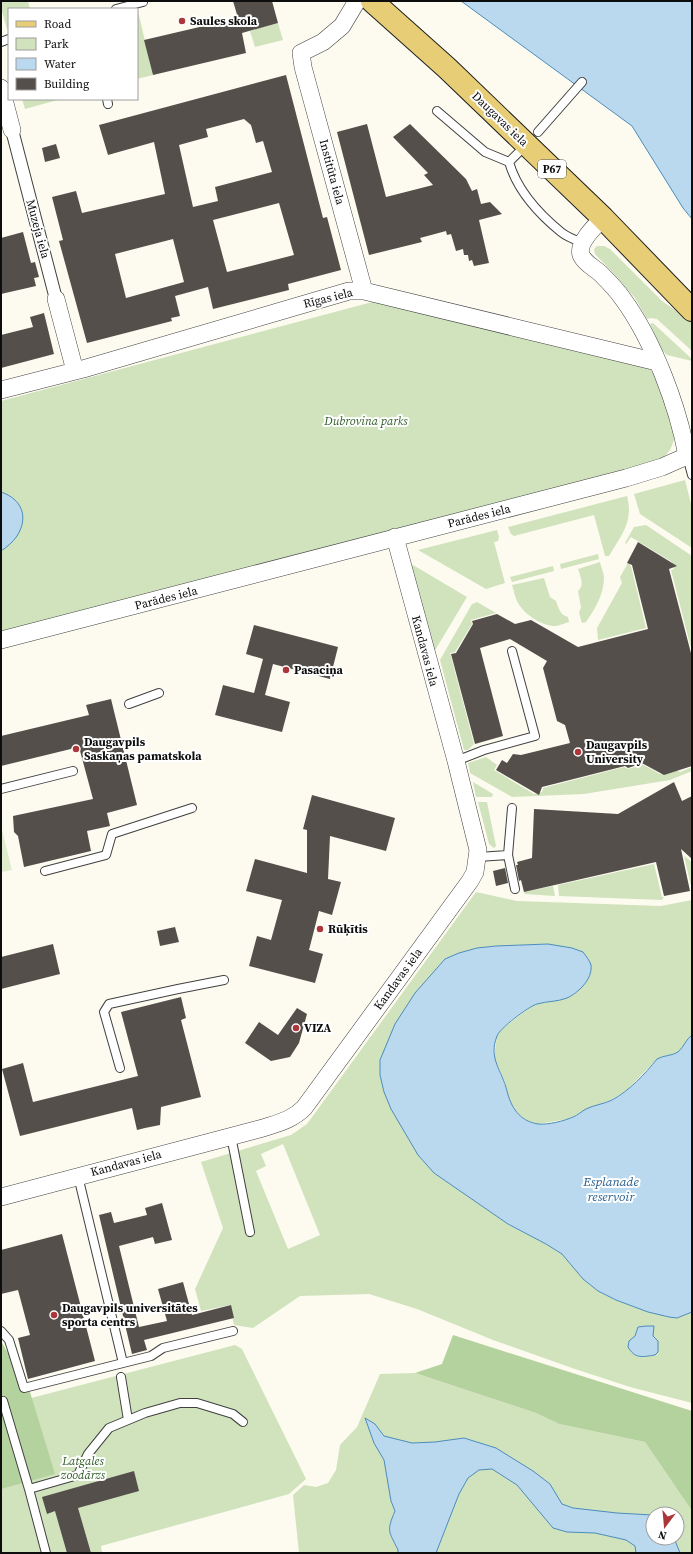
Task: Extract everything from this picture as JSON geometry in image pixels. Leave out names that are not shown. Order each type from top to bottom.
[{"type":"main road","name":"Daugavas iela","points":[[372,1],[447,68],[603,218],[692,310]]},
{"type":"street","name":"Institūta iela","points":[[357,1],[342,26],[323,42],[301,53],[303,68],[364,291]]},
{"type":"street","name":"Muzeja iela","points":[[1,88],[75,371]]},
{"type":"street","points":[[603,218],[593,228],[583,243],[581,248],[582,256],[618,292],[633,312],[658,362],[683,431],[687,456]]},
{"type":"street","name":"Rīgas iela","points":[[1,390],[75,371],[349,291],[364,291],[658,362]]},
{"type":"street","name":"Parādes iela","points":[[1,640],[626,478],[662,467],[687,456]]},
{"type":"street","name":"Kandavas iela","points":[[1,1197],[286,1121],[298,1115],[470,881],[475,872],[478,850],[456,761],[395,537]]},
{"type":"lane","points":[[120,8],[143,2]]},
{"type":"lane","points":[[538,132],[582,82]]},
{"type":"lane","points":[[437,111],[486,152],[509,162],[517,182],[525,195],[561,232],[583,243]]},
{"type":"lane","points":[[509,162],[521,150]]},
{"type":"lane","points":[[687,456],[692,475]]},
{"type":"lane","points":[[456,761],[484,750],[535,736],[512,651]]},
{"type":"lane","points":[[129,704],[159,693]]},
{"type":"lane","points":[[1,789],[73,771]]},
{"type":"lane","points":[[45,871],[106,855],[112,834],[192,808]]},
{"type":"lane","points":[[512,808],[508,855],[515,889]]},
{"type":"lane","points":[[478,857],[508,855]]},
{"type":"lane","points":[[120,1068],[104,1012],[109,1004],[224,980]]},
{"type":"lane","points":[[234,1135],[250,1232]]},
{"type":"lane","points":[[78,1176],[123,1363]]},
{"type":"lane","points":[[1,1331],[10,1340],[24,1388],[151,1356],[163,1348],[233,1331]]},
{"type":"lane","points":[[121,1377],[128,1420]]},
{"type":"lane","points":[[1,1402],[3,1401],[46,1553]]},
{"type":"lane","points":[[29,1489],[78,1475],[88,1454],[109,1428],[145,1413],[180,1403],[197,1402],[233,1414],[244,1422]]},
{"type":"green space","points":[[1,1],[28,1],[30,8],[8,8],[7,29],[1,8]]},
{"type":"green space","points":[[138,11],[153,75],[138,79]]},
{"type":"green space","points":[[278,23],[283,40],[255,47],[250,31]]},
{"type":"green space","points":[[22,100],[57,100],[25,109]]},
{"type":"green space","points":[[597,246],[604,246],[610,249],[662,301],[692,322],[692,351],[657,319],[647,319],[635,298],[595,254],[594,249]]},
{"type":"green space","name":"Dubrovina parks","points":[[376,301],[648,368],[655,374],[675,431],[672,446],[670,450],[656,463],[1,633],[1,401]]},
{"type":"green space","points":[[653,323],[692,359],[692,361],[667,355],[661,349],[650,324]]},
{"type":"green space","points":[[685,480],[692,508],[692,548],[640,514],[634,494]]},
{"type":"green space","points":[[627,496],[629,505],[628,521],[622,535],[609,556],[605,556],[594,515],[514,536],[511,534],[508,527]]},
{"type":"green space","points":[[646,525],[692,556],[692,652],[671,570],[674,569],[672,562],[631,537],[626,544],[625,543],[634,527]]},
{"type":"green space","points":[[497,530],[499,537],[498,541],[494,542],[505,583],[486,589],[418,550]]},
{"type":"green space","points":[[598,554],[599,559],[561,569],[560,564]]},
{"type":"green space","points":[[600,562],[604,576],[604,584],[593,612],[586,622],[582,623],[579,613],[581,607],[578,591],[582,583],[578,569]]},
{"type":"green space","points":[[628,563],[631,566],[646,628],[598,640],[597,628],[622,583],[620,577]]},
{"type":"green space","points":[[413,565],[467,597],[434,652],[410,566]]},
{"type":"green space","points":[[553,566],[554,571],[512,582],[510,577]]},
{"type":"green space","points":[[544,578],[550,597],[556,601],[560,611],[563,615],[568,617],[569,622],[557,626],[546,625],[530,616],[518,603],[512,585]]},
{"type":"green space","points":[[477,602],[496,613],[471,620],[472,624],[455,652],[450,653],[474,744],[468,750],[464,750],[440,660],[472,604]]},
{"type":"green space","points":[[486,757],[497,765],[494,770],[534,794],[542,792],[543,788],[624,767],[628,769],[635,767],[638,762],[660,774],[669,771],[672,767],[680,772],[692,767],[692,771],[670,780],[584,794],[512,797],[470,773],[468,763]]},
{"type":"green space","points":[[473,782],[493,794],[492,797],[476,797]]},
{"type":"green space","points":[[478,802],[487,802],[496,846],[494,848],[489,844]]},
{"type":"green space","points":[[1,826],[12,870],[1,872]]},
{"type":"green space","points":[[684,856],[692,862],[692,890]]},
{"type":"green space","points":[[654,864],[662,897],[664,897],[662,900],[559,896],[558,885]]},
{"type":"green space","points":[[553,886],[555,896],[525,894],[524,892]]},
{"type":"green space","points":[[476,892],[517,901],[661,906],[692,900],[692,1035],[678,1052],[657,1059],[627,1090],[611,1100],[587,1109],[568,1119],[538,1124],[529,1122],[515,1112],[509,1101],[505,1082],[494,1058],[497,1035],[500,1031],[535,1004],[567,998],[581,987],[587,979],[548,944],[477,948],[380,1060],[380,1075],[384,1092],[434,1173],[508,1224],[562,1254],[583,1279],[598,1291],[616,1300],[648,1312],[669,1317],[677,1318],[692,1312],[692,1403],[630,1387],[575,1369],[493,1340],[417,1309],[369,1294],[300,1296],[253,1328],[234,1325],[230,1305],[201,1311],[195,1289],[223,1228],[201,1162],[291,1135],[307,1124]],"holes":[[[283,1144],[320,1235],[288,1249],[256,1171],[266,1166],[261,1154]],[[638,1327],[658,1341],[658,1352],[655,1355],[635,1336]]]},
{"type":"green space","points":[[453,1335],[692,1411],[692,1511],[645,1442],[559,1424],[536,1413],[415,1373],[442,1364]]},
{"type":"green space","points":[[1,1341],[30,1392],[55,1474],[1,1489]]},
{"type":"green space","name":"Latgales zoodārzs","points":[[235,1345],[242,1349],[306,1479],[289,1494],[101,1546],[102,1553],[1,1553],[1,1396],[12,1403]]},
{"type":"green space","points":[[415,1373],[536,1413],[559,1424],[645,1442],[692,1511],[692,1553],[299,1553],[293,1495],[304,1485],[316,1487],[328,1483],[336,1470],[340,1445],[357,1427],[380,1374]]},
{"type":"water","points":[[461,1],[692,1],[692,219],[683,208],[632,126]]},
{"type":"water","points":[[1,492],[14,499],[18,504],[23,516],[23,522],[21,529],[14,540],[1,551]]},
{"type":"water","name":"Esplanade reservoir","points":[[548,944],[572,948],[583,952],[588,958],[591,965],[591,970],[590,975],[584,985],[576,993],[567,998],[533,1006],[508,1023],[497,1036],[494,1051],[497,1064],[514,1108],[526,1120],[538,1124],[546,1124],[565,1120],[584,1110],[612,1100],[625,1092],[636,1082],[657,1059],[678,1052],[692,1035],[692,1312],[677,1318],[648,1312],[616,1300],[598,1291],[583,1279],[562,1254],[508,1224],[434,1173],[418,1155],[391,1109],[384,1092],[380,1075],[380,1060],[395,1024],[415,993],[445,959],[477,948]]},
{"type":"water","points":[[654,1326],[653,1336],[658,1341],[658,1352],[655,1355],[646,1356],[633,1354],[628,1347],[629,1341],[635,1336],[638,1327]]},
{"type":"water","points":[[365,1418],[375,1424],[384,1436],[412,1443],[435,1442],[464,1438],[496,1448],[533,1471],[550,1484],[562,1504],[573,1508],[645,1515],[645,1546],[677,1546],[680,1553],[636,1553],[635,1546],[626,1540],[595,1533],[567,1532],[553,1528],[517,1485],[492,1469],[479,1470],[468,1478],[459,1494],[436,1553],[398,1553],[390,1531],[390,1523],[395,1511],[391,1501],[384,1460],[374,1443]]},
{"type":"building","points":[[233,1],[272,1],[278,23],[242,33],[246,53],[153,75],[144,40],[238,18]]},
{"type":"building","points":[[286,75],[323,218],[327,217],[341,270],[288,284],[289,290],[213,309],[208,287],[175,296],[180,316],[171,318],[172,321],[87,343],[59,241],[63,240],[52,197],[76,191],[82,213],[165,194],[154,142],[108,155],[99,125]],"holes":[[[244,119],[251,125],[256,143],[263,141],[272,172],[215,187],[218,201],[193,207],[179,145],[208,137],[206,129]],[[279,203],[294,255],[227,272],[213,220]],[[173,239],[184,282],[126,298],[115,254]]]},
{"type":"building","points":[[367,124],[386,197],[433,185],[424,175],[428,173],[393,137],[410,124],[466,179],[472,191],[477,189],[481,204],[490,202],[502,214],[479,220],[489,263],[474,266],[472,260],[469,261],[468,255],[464,255],[463,249],[456,251],[451,234],[447,235],[446,231],[420,238],[422,242],[369,255],[337,132]]},
{"type":"building","points":[[56,144],[60,158],[45,162],[42,148]]},
{"type":"building","points":[[23,232],[31,263],[35,262],[39,277],[34,278],[36,286],[1,294],[1,238]]},
{"type":"building","points":[[44,313],[54,354],[1,368],[1,335],[33,327],[30,317]]},
{"type":"building","points":[[638,542],[677,566],[669,569],[692,657],[692,766],[664,775],[638,761],[634,766],[628,768],[625,766],[542,787],[539,795],[496,770],[502,760],[507,763],[513,754],[521,755],[570,743],[565,725],[557,721],[543,668],[547,661],[510,639],[480,648],[503,736],[475,744],[451,654],[456,653],[473,624],[472,621],[497,614],[515,624],[531,620],[578,647],[648,629],[632,565],[627,563]]},
{"type":"building","points":[[254,625],[338,647],[330,679],[273,664],[265,695],[290,702],[282,732],[215,715],[223,685],[254,693],[263,659],[246,654]]},
{"type":"building","points":[[111,699],[137,805],[107,813],[110,826],[87,831],[91,851],[24,867],[18,836],[14,832],[13,816],[93,799],[79,747],[1,766],[1,736],[89,715],[86,705]]},
{"type":"building","points":[[674,782],[682,801],[692,796],[692,859],[681,849],[690,891],[664,896],[656,862],[524,892],[521,880],[519,881],[516,865],[518,865],[517,862],[532,858],[534,809],[618,814]]},
{"type":"building","points":[[312,795],[395,818],[386,851],[330,836],[328,879],[341,882],[332,915],[319,911],[309,950],[323,954],[315,983],[249,966],[257,936],[271,940],[282,900],[246,891],[255,859],[307,873],[307,830],[303,829]]},
{"type":"building","points":[[505,868],[508,883],[496,886],[493,871]]},
{"type":"building","points":[[175,927],[179,942],[160,946],[157,931]]},
{"type":"building","points":[[53,944],[60,974],[1,989],[1,957]]},
{"type":"building","points":[[181,997],[186,1018],[181,1020],[201,1097],[161,1107],[160,1125],[137,1130],[132,1108],[20,1136],[2,1069],[23,1063],[33,1102],[138,1076],[121,1012]]},
{"type":"building","name":"VIZA","points":[[297,1008],[307,1014],[299,1043],[290,1057],[271,1061],[245,1043],[259,1022],[278,1035]]},
{"type":"building","points":[[162,1203],[172,1240],[155,1244],[153,1237],[119,1246],[139,1327],[167,1321],[158,1289],[183,1282],[192,1315],[231,1305],[234,1318],[144,1340],[147,1350],[132,1354],[99,1215],[111,1212],[114,1223],[147,1215],[145,1208]]},
{"type":"building","name":"Daugavpils universitātes sporta centrs","points":[[62,1234],[95,1361],[28,1379],[18,1338],[30,1335],[18,1290],[1,1294],[1,1250]]},
{"type":"building","points":[[134,1471],[139,1491],[78,1508],[91,1553],[67,1553],[55,1511],[47,1514],[42,1497]]},
{"type":"place","name":"Saules skola","points":[[182,21]]},
{"type":"place","name":"Pasaciņa","points":[[286,670]]},
{"type":"place","name":"Daugavpils Saskaņas pamatskola","points":[[76,749]]},
{"type":"place","name":"Daugavpils University","points":[[578,752]]},
{"type":"place","name":"Rūķītis","points":[[320,929]]},
{"type":"place","name":"VIZA","points":[[296,1028]]},
{"type":"place","name":"Daugavpils universitātes sporta centrs","points":[[54,1315]]}]
